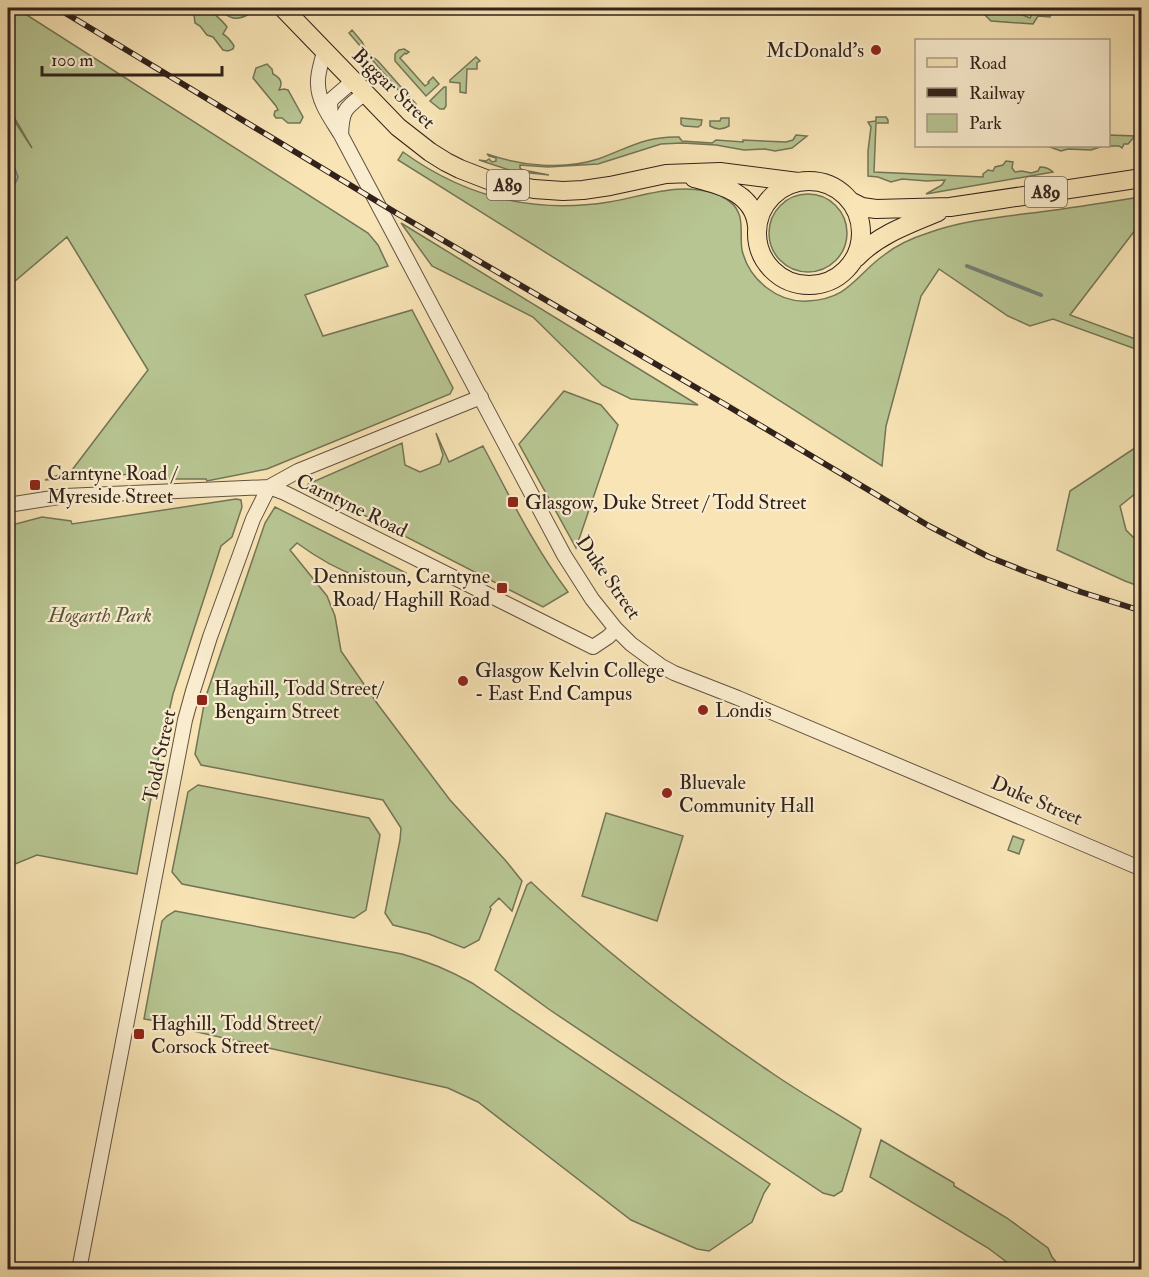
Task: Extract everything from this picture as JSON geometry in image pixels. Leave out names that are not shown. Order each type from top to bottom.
[{"type":"main road","name":"A89","points":[[283,8],[324,51]]},
{"type":"main road","name":"Biggar Street","points":[[324,51],[398,127],[430,152],[460,169],[491,181],[527,188],[563,191],[596,188],[653,177],[720,172],[798,182]]},
{"type":"main road","name":"Biggar Street","points":[[678,174],[717,184],[737,193],[752,208],[757,219],[757,226]]},
{"type":"main road","name":"A89","points":[[850,201],[862,207],[876,209],[950,207],[1142,178]]},
{"type":"main road","points":[[798,182],[823,183],[836,188],[850,201],[859,218],[861,238],[859,249],[847,269],[830,281],[804,285],[791,282],[779,276],[767,264],[759,247],[757,226],[765,205],[774,194],[798,182]]},
{"type":"main road","name":"A89","points":[[854,259],[867,247],[891,232],[950,207]]},
{"type":"street","name":"Duke Street","points":[[324,51],[318,76],[320,98],[564,555],[589,594],[616,629],[645,655],[674,672],[1142,869]]},
{"type":"street","points":[[331,117],[332,99],[359,87]]},
{"type":"street","points":[[341,135],[345,111],[359,87]]},
{"type":"street","points":[[269,488],[302,469],[481,397]]},
{"type":"street","name":"Carntyne Road","points":[[8,506],[65,496],[269,488],[285,493],[593,647],[616,629]]},
{"type":"street","name":"Todd Street","points":[[80,1269],[188,711],[210,637],[253,519],[269,488]]},
{"type":"green space","points":[[8,8],[16,8],[368,233],[378,245],[388,266],[305,295],[323,336],[412,310],[453,388],[450,394],[267,469],[207,481],[206,479],[149,479],[133,474],[45,480],[72,470],[148,370],[67,237],[8,287],[8,111],[32,148],[8,107]]},
{"type":"green space","points":[[186,8],[208,8],[227,27],[223,34],[232,42],[233,49],[223,50],[213,37],[207,35],[195,23],[194,15]]},
{"type":"green space","points":[[218,8],[225,10],[245,8],[249,14],[240,18],[232,18]]},
{"type":"green space","points":[[978,8],[1005,8],[1030,18],[1035,8],[1052,8],[1050,17],[1038,16],[1033,24],[991,21]]},
{"type":"green space","points":[[352,30],[368,53],[416,104],[413,107],[349,33]]},
{"type":"green space","points":[[404,49],[409,52],[400,58],[425,86],[433,77],[439,84],[426,96],[395,61],[395,54]]},
{"type":"green space","points":[[476,57],[480,61],[477,63],[477,69],[467,69],[466,93],[460,92],[460,83],[450,82],[450,80]]},
{"type":"green space","points":[[267,64],[280,81],[279,90],[288,90],[303,117],[300,123],[288,123],[282,118],[276,118],[275,111],[278,110],[276,106],[253,78],[256,68]]},
{"type":"green space","points":[[446,87],[446,106],[440,109],[430,101]]},
{"type":"green space","points":[[876,117],[886,117],[888,123],[876,123],[874,172],[983,177],[988,170],[993,171],[995,167],[1003,165],[1006,161],[1013,162],[1012,168],[1015,172],[1031,173],[1038,171],[1040,167],[1053,172],[926,194],[942,185],[945,180],[902,179],[891,182],[868,176],[871,127],[868,122],[876,121]]},
{"type":"green space","points":[[681,118],[702,120],[701,125],[698,127],[684,126],[681,124]]},
{"type":"green space","points":[[721,118],[729,118],[729,126],[720,129],[710,126],[710,121],[720,121]]},
{"type":"green space","points":[[796,135],[807,136],[792,148],[775,151],[744,150],[716,145],[661,144],[598,164],[548,167],[520,165],[523,170],[549,175],[512,171],[479,160],[496,161],[496,158],[487,154],[528,164],[571,165],[598,159],[656,138],[679,137],[682,141],[712,143],[716,140],[786,142],[793,140]]},
{"type":"green space","points":[[1110,135],[1135,136],[1122,148],[1110,146]]},
{"type":"green space","points":[[1050,147],[1100,147],[1091,150],[1061,151]]},
{"type":"green space","points":[[403,152],[427,168],[476,191],[527,203],[554,206],[581,205],[679,189],[707,191],[721,196],[732,203],[739,214],[742,250],[751,271],[766,288],[797,301],[833,296],[850,285],[894,248],[916,237],[955,225],[1134,198],[1136,229],[1070,315],[1141,341],[1141,351],[1053,319],[1030,326],[1008,316],[939,269],[921,296],[886,426],[882,466],[398,160]]},
{"type":"green space","points":[[808,194],[823,197],[836,205],[844,218],[847,233],[844,248],[836,261],[823,269],[808,272],[793,269],[780,261],[772,248],[769,233],[772,218],[780,205],[793,197]]},
{"type":"green space","points":[[401,223],[698,405],[631,399],[602,385],[533,317],[432,266]]},
{"type":"green space","points":[[564,391],[601,405],[618,425],[576,548],[519,444]]},
{"type":"green space","points":[[436,433],[449,462],[483,446],[533,539],[568,592],[543,607],[307,486],[402,443],[405,465],[420,472],[440,464],[443,455]]},
{"type":"green space","points":[[1141,444],[1141,489],[1120,506],[1126,530],[1141,545],[1141,587],[1057,550],[1070,491]]},
{"type":"green space","name":"Hogarth Park","points":[[241,500],[242,507],[232,537],[221,546],[173,694],[137,874],[37,855],[8,867],[8,526],[42,517],[71,521],[72,524]]},
{"type":"green space","points":[[275,507],[406,573],[404,584],[363,571],[359,577],[326,562],[297,543],[290,550],[327,596],[335,616],[341,651],[379,706],[450,800],[522,881],[512,911],[499,898],[490,907],[479,940],[464,948],[429,934],[393,925],[385,913],[401,828],[383,800],[201,765],[195,754],[205,699],[265,523]]},
{"type":"green space","points":[[198,785],[369,818],[380,835],[366,910],[354,918],[182,884],[172,872],[188,792]]},
{"type":"green space","points":[[606,813],[683,836],[657,921],[582,896]]},
{"type":"green space","points":[[1013,836],[1024,840],[1019,854],[1008,850]]},
{"type":"green space","points":[[531,882],[617,958],[678,1006],[783,1080],[861,1129],[842,1191],[834,1196],[823,1193],[550,1010],[495,970],[527,885]]},
{"type":"green space","points":[[175,911],[402,954],[438,966],[463,978],[770,1184],[752,1222],[709,1251],[697,1249],[631,1220],[478,1102],[448,1088],[188,1030],[188,1027],[144,1019],[162,921]]},
{"type":"green space","points":[[881,1140],[954,1183],[954,1186],[1007,1218],[1048,1248],[1062,1269],[1016,1269],[988,1248],[870,1177]]},
{"type":"shaded area","points":[[8,161],[14,166],[18,177],[8,193]]},
{"type":"waterway","points":[[967,266],[1041,295]]},
{"type":"railway","points":[[57,8],[398,214],[929,526],[989,557],[1024,571],[1142,611]]},
{"type":"place","name":"McDonald's","points":[[876,50]]},
{"type":"place","name":"Carntyne Road / Myreside Street","points":[[35,485]]},
{"type":"place","name":"Glasgow, Duke Street / Todd Street","points":[[513,502]]},
{"type":"place","name":"Dennistoun, Carntyne Road/ Haghill Road","points":[[502,588]]},
{"type":"place","name":"Glasgow Kelvin College - East End Campus","points":[[463,681]]},
{"type":"place","name":"Haghill, Todd Street/ Bengairn Street","points":[[202,700]]},
{"type":"place","name":"Londis","points":[[703,710]]},
{"type":"place","name":"Bluevale Community Hall","points":[[667,793]]},
{"type":"place","name":"Haghill, Todd Street/ Corsock Street","points":[[139,1034]]}]
